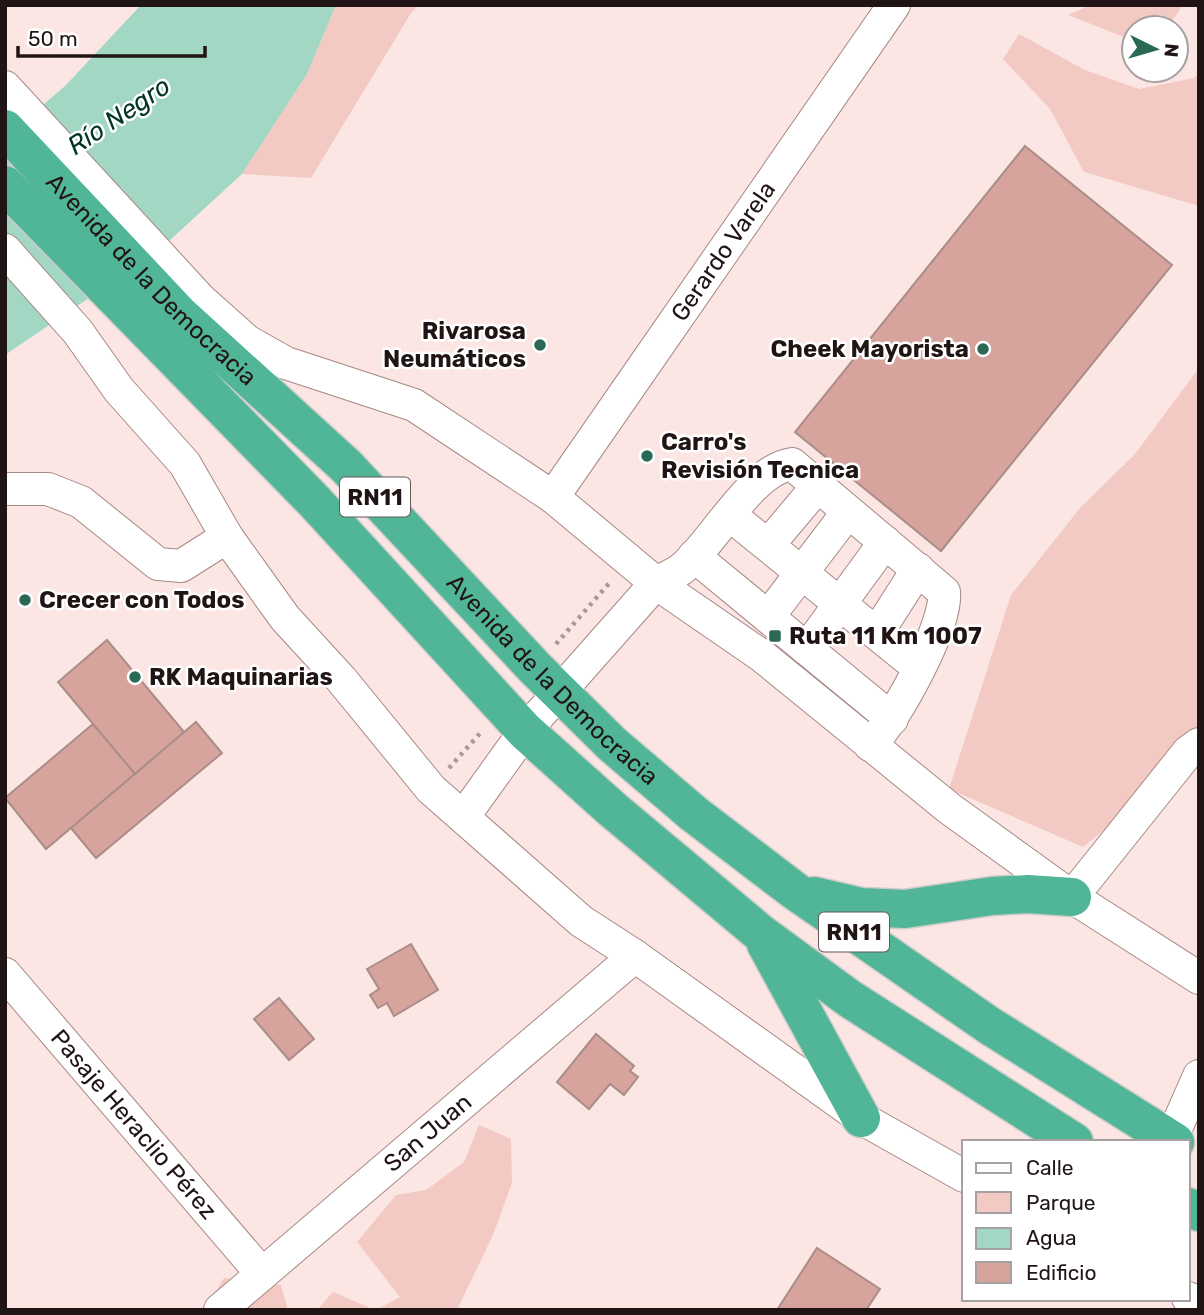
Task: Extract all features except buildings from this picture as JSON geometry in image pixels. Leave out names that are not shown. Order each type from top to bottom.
[{"type":"highway","name":"Avenida de la Democracia","points":[[5,129],[178,319],[315,502],[525,731],[612,809],[760,933],[850,999],[1071,1140]]},
{"type":"highway","name":"Avenida de la Democracia","points":[[5,186],[178,319],[346,466],[560,692],[612,744],[694,814],[795,891],[990,1026],[1173,1140]]},
{"type":"highway","points":[[795,891],[862,906],[905,909],[992,896],[1028,894],[1072,897]]},
{"type":"highway","points":[[760,933],[861,1118]]},
{"type":"street","name":"Gerardo Varela","points":[[553,498],[894,5]]},
{"type":"street","name":"Avenida de la Democracia","points":[[5,87],[178,319],[257,347],[286,363],[414,405],[553,498],[656,583],[762,656],[950,809],[1072,897],[1199,978]]},
{"type":"street","points":[[5,250],[78,331],[119,390],[185,464],[227,537],[285,618],[341,679],[431,789],[581,921],[635,956],[861,1118],[962,1175]]},
{"type":"street","points":[[464,816],[525,731],[656,583],[683,568],[752,490],[781,466],[792,464],[944,592],[945,605],[918,667],[892,719],[870,745]]},
{"type":"street","points":[[769,544],[817,487]]},
{"type":"street","points":[[5,489],[48,489],[81,502],[158,564],[181,566],[227,537]]},
{"type":"street","points":[[768,617],[848,512]]},
{"type":"street","points":[[730,515],[918,667]]},
{"type":"street","points":[[807,649],[885,542]]},
{"type":"street","points":[[694,556],[892,719]]},
{"type":"street","points":[[877,633],[918,569]]},
{"type":"street","points":[[1072,897],[1188,752],[1199,744]]},
{"type":"street","name":"San Juan","points":[[220,1310],[635,956]]},
{"type":"street","name":"Pasaje Heraclio Pérez","points":[[5,974],[262,1274]]},
{"type":"street","points":[[1182,1140],[1199,1076]]},
{"type":"path","points":[[551,650],[615,576]]},
{"type":"path","points":[[440,779],[484,728]]},
{"type":"green space","points":[[336,5],[419,5],[411,13],[311,178],[242,174],[307,74]]},
{"type":"green space","points":[[1091,5],[1183,5],[1177,14],[1120,14],[1120,35],[1068,15]]},
{"type":"green space","points":[[1019,34],[1085,70],[1139,89],[1164,84],[1190,84],[1190,79],[1199,73],[1199,206],[1084,172],[1050,109],[1003,59]]},
{"type":"green space","points":[[1199,368],[1199,753],[1083,847],[949,789],[1011,595],[1080,508],[1135,454]]},
{"type":"green space","points":[[479,1125],[511,1139],[512,1183],[493,1235],[457,1310],[376,1310],[400,1297],[357,1242],[396,1195],[426,1190],[464,1162]]},
{"type":"green space","points":[[224,1278],[281,1285],[288,1310],[204,1310]]},
{"type":"green space","points":[[333,1292],[375,1310],[317,1310]]},
{"type":"water","name":"Río Negro","points":[[141,5],[336,5],[307,74],[242,174],[158,251],[5,355],[5,138],[65,86]]},
{"type":"place","name":"Rivarosa Neumáticos","points":[[540,345]]},
{"type":"place","name":"Cheek Mayorista","points":[[983,349]]},
{"type":"place","name":"Carro's Revisión Tecnica","points":[[647,456]]},
{"type":"place","name":"Crecer con Todos","points":[[25,600]]},
{"type":"place","name":"Ruta 11 Km 1007","points":[[775,636]]},
{"type":"place","name":"RK Maquinarias","points":[[135,677]]}]
